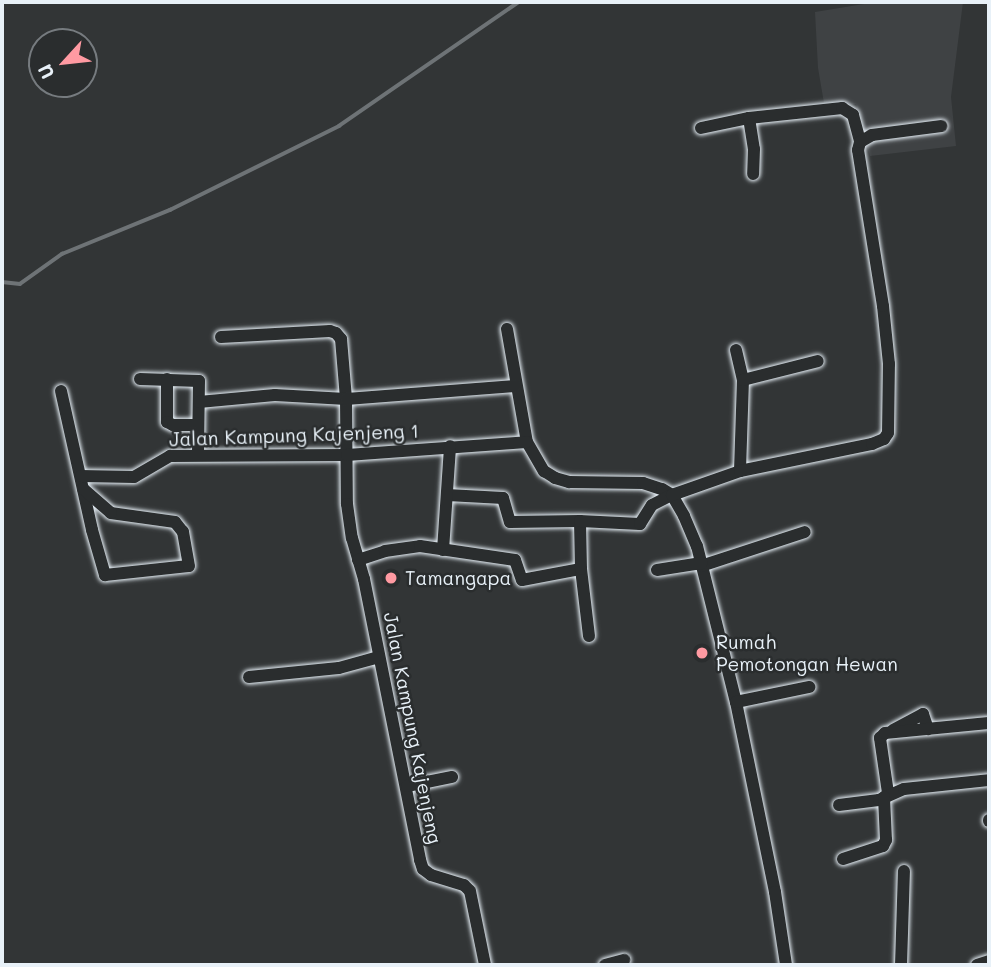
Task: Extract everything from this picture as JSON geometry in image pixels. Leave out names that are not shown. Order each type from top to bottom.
[{"type":"street","points":[[447,495],[503,498],[510,522],[640,524],[652,505],[667,492],[740,471],[872,444],[884,439],[888,433],[889,364],[873,242],[859,166],[860,142],[853,115],[842,108],[749,118],[701,128]]},
{"type":"street","points":[[749,118],[754,149],[753,174]]},
{"type":"street","points":[[860,142],[872,135],[942,126]]},
{"type":"street","points":[[507,329],[527,442],[544,471],[569,482],[643,483],[667,492],[684,516],[701,564],[736,702],[771,865],[786,965]]},
{"type":"street","name":"Jalan Kampung Kajenjeng","points":[[221,337],[274,332],[336,333],[341,339],[346,398],[347,504],[423,869],[464,885],[470,891],[485,965]]},
{"type":"street","points":[[736,350],[743,380],[740,471]]},
{"type":"street","points":[[743,380],[818,361]]},
{"type":"street","points":[[140,379],[199,381],[198,455]]},
{"type":"street","points":[[167,379],[167,422],[173,425],[198,425]]},
{"type":"street","points":[[199,402],[275,395],[346,398],[516,386]]},
{"type":"street","points":[[61,391],[82,482],[105,575],[189,566],[183,532],[175,522],[111,513],[82,482]]},
{"type":"street","name":"Jalan Kampung Kajenjeng 1","points":[[82,482],[134,477],[170,456],[347,455],[527,442]]},
{"type":"street","points":[[443,550],[450,446]]},
{"type":"street","points":[[580,521],[581,569],[589,636]]},
{"type":"street","points":[[657,570],[701,564],[805,532]]},
{"type":"street","points":[[358,560],[385,551],[420,546],[515,560],[522,580],[581,569]]},
{"type":"street","points":[[249,677],[339,668],[379,657]]},
{"type":"street","points":[[736,702],[809,687]]},
{"type":"street","points":[[843,859],[883,846],[886,840],[886,795],[880,738],[891,732],[989,723]]},
{"type":"street","points":[[407,786],[452,778]]},
{"type":"street","points":[[839,805],[904,789],[989,780]]},
{"type":"street","points":[[901,965],[904,871]]},
{"type":"street","points":[[605,965],[624,960]]},
{"type":"street","points":[[977,965],[989,961]]},
{"type":"shaded area","points":[[876,2],[963,2],[951,97],[956,146],[870,156],[856,104],[825,109],[818,68],[815,12]]},
{"type":"waterway","points":[[2,282],[20,284],[62,254],[170,210],[339,126],[519,2]]},
{"type":"place","name":"Tamangapa","points":[[391,578]]},
{"type":"place","name":"Rumah Pemotongan Hewan","points":[[702,653]]}]
